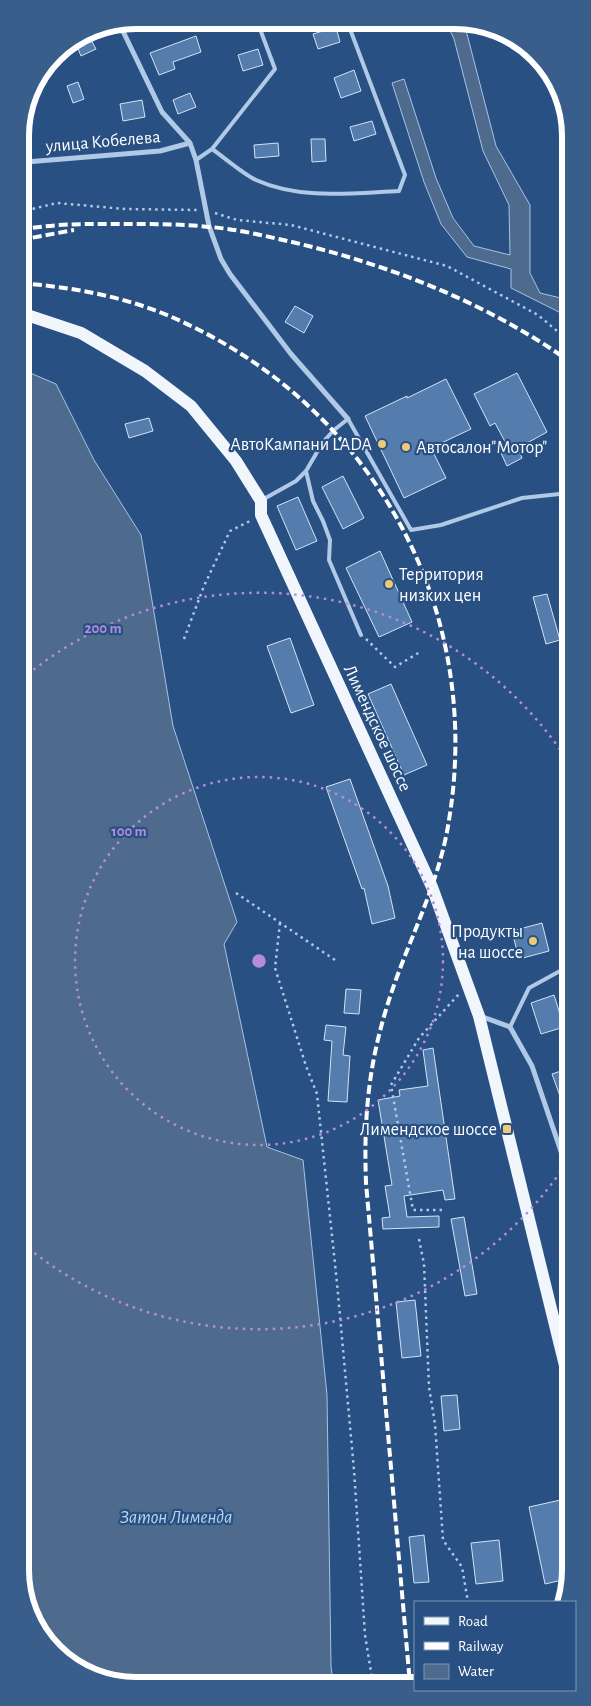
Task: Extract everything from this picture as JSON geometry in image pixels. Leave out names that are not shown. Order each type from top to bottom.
[{"type":"main road","points":[[29,316],[82,333],[145,371],[191,406],[236,461],[260,501]]},
{"type":"main road","name":"Лимендское шоссе","points":[[260,501],[260,515],[432,887],[479,1016],[562,1357]]},
{"type":"street","points":[[122,30],[162,112],[190,143],[196,160],[214,242],[221,259],[230,274],[291,354],[348,419]]},
{"type":"street","name":"улица Кобелева","points":[[29,162],[160,152],[190,143]]},
{"type":"street","points":[[479,1016],[510,1027],[532,1066],[562,1154]]},
{"type":"lane","points":[[196,160],[212,149],[275,69],[260,29]]},
{"type":"lane","points":[[212,149],[255,179],[297,192],[356,193],[400,191],[405,175],[350,29]]},
{"type":"lane","points":[[260,501],[296,481],[306,471],[323,442],[348,419],[411,530],[441,525],[522,498],[562,494]]},
{"type":"lane","points":[[306,471],[313,500],[330,540],[329,560],[362,635]]},
{"type":"lane","points":[[510,1027],[529,988],[562,970]]},
{"type":"path","points":[[29,210],[57,203],[125,210],[206,210],[237,220],[291,225],[447,266],[538,315],[562,335]]},
{"type":"path","points":[[184,638],[204,586],[230,531],[260,515]]},
{"type":"path","points":[[362,635],[395,667],[420,652]]},
{"type":"path","points":[[236,893],[335,960]]},
{"type":"path","points":[[280,923],[275,968],[306,1066],[317,1094],[340,1313],[353,1460],[365,1635],[372,1677]]},
{"type":"path","points":[[442,1210],[413,1210],[391,1085],[418,1038],[467,985]]},
{"type":"path","points":[[419,1240],[424,1264],[429,1386],[435,1424],[443,1540],[462,1567],[468,1601]]},
{"type":"water","points":[[449,29],[465,29],[496,146],[530,205],[530,273],[540,293],[562,298],[562,314],[511,288],[511,269],[467,257],[441,224],[424,182],[392,83],[404,79],[436,178],[453,218],[474,246],[510,255],[509,205],[483,151],[454,39]]},
{"type":"water","name":"Затон Лименда","points":[[29,372],[56,384],[94,460],[141,535],[173,726],[237,922],[224,944],[267,1147],[303,1160],[327,1395],[332,1677],[135,1677],[108,1674],[82,1663],[60,1646],[43,1624],[34,1605],[29,1578]]},
{"type":"building","points":[[337,29],[340,42],[318,49],[313,34]]},
{"type":"building","points":[[196,36],[201,52],[173,62],[175,69],[159,75],[150,53]]},
{"type":"building","points":[[91,39],[96,49],[81,56],[77,46]]},
{"type":"building","points":[[258,49],[263,65],[243,71],[238,55]]},
{"type":"building","points":[[354,70],[361,91],[341,98],[334,78]]},
{"type":"building","points":[[78,82],[84,99],[73,103],[67,86]]},
{"type":"building","points":[[190,93],[196,107],[178,114],[173,100]]},
{"type":"building","points":[[142,100],[145,117],[123,121],[120,104]]},
{"type":"building","points":[[372,121],[376,134],[354,141],[350,127]]},
{"type":"building","points":[[311,139],[325,139],[326,161],[312,162]]},
{"type":"building","points":[[278,143],[279,156],[255,158],[254,145]]},
{"type":"building","points":[[295,306],[313,316],[304,333],[285,322]]},
{"type":"building","points":[[517,373],[547,432],[518,448],[522,458],[507,466],[501,453],[509,449],[495,423],[490,426],[474,394]]},
{"type":"building","name":"Автосалон\"Мотор\"","points":[[446,379],[471,429],[431,448],[446,478],[404,498],[365,416]]},
{"type":"building","points":[[149,418],[153,431],[129,438],[125,424]]},
{"type":"building","points":[[343,476],[364,518],[343,529],[322,487]]},
{"type":"building","points":[[298,497],[317,541],[296,550],[277,506]]},
{"type":"building","points":[[380,551],[412,622],[379,637],[346,568]]},
{"type":"building","points":[[547,594],[560,640],[546,644],[533,597]]},
{"type":"building","points":[[290,638],[314,705],[291,713],[267,646]]},
{"type":"building","points":[[391,684],[427,765],[404,775],[368,694]]},
{"type":"building","points":[[350,779],[388,886],[395,918],[372,924],[364,888],[362,889],[326,787]]},
{"type":"building","points":[[542,923],[549,951],[519,959],[512,931]]},
{"type":"building","points":[[346,989],[361,990],[359,1014],[344,1013]]},
{"type":"building","points":[[554,995],[562,1021],[562,1028],[541,1034],[531,1003]]},
{"type":"building","points":[[326,1025],[346,1027],[343,1055],[350,1056],[347,1102],[328,1101],[332,1041],[324,1040]]},
{"type":"building","points":[[433,1048],[455,1199],[445,1200],[443,1190],[404,1196],[407,1217],[439,1216],[439,1227],[383,1229],[382,1218],[390,1217],[385,1186],[392,1185],[378,1100],[400,1096],[399,1090],[428,1086],[423,1050]]},
{"type":"building","points":[[562,1071],[562,1102],[552,1074]]},
{"type":"building","points":[[464,1217],[477,1294],[465,1296],[451,1219]]},
{"type":"building","points":[[415,1300],[421,1356],[402,1358],[396,1302]]},
{"type":"building","points":[[457,1395],[460,1429],[444,1431],[441,1396]]},
{"type":"building","points":[[562,1500],[562,1580],[545,1584],[529,1507]]},
{"type":"building","points":[[424,1535],[429,1582],[414,1583],[409,1537]]},
{"type":"building","points":[[499,1540],[503,1581],[476,1584],[471,1543]]},
{"type":"railway","points":[[29,229],[73,224],[200,226],[230,229],[292,242],[365,262],[436,288],[505,321],[562,356]]},
{"type":"railway","points":[[29,238],[74,230]]},
{"type":"railway","points":[[29,284],[92,293],[128,301],[162,313],[234,350],[298,397],[352,452],[396,516],[428,586],[448,660],[455,739],[449,820],[434,879],[398,974],[381,1026],[371,1077],[365,1155],[409,1677]]},
{"type":"place","name":"АвтоКампани LADA","points":[[382,444]]},
{"type":"place","name":"Автосалон\"Мотор\"","points":[[406,447]]},
{"type":"place","name":"Территория низких цен","points":[[389,584]]},
{"type":"place","name":"Продукты на шоссе","points":[[533,941]]},
{"type":"place","name":"Лимендское шоссе","points":[[507,1129]]}]
